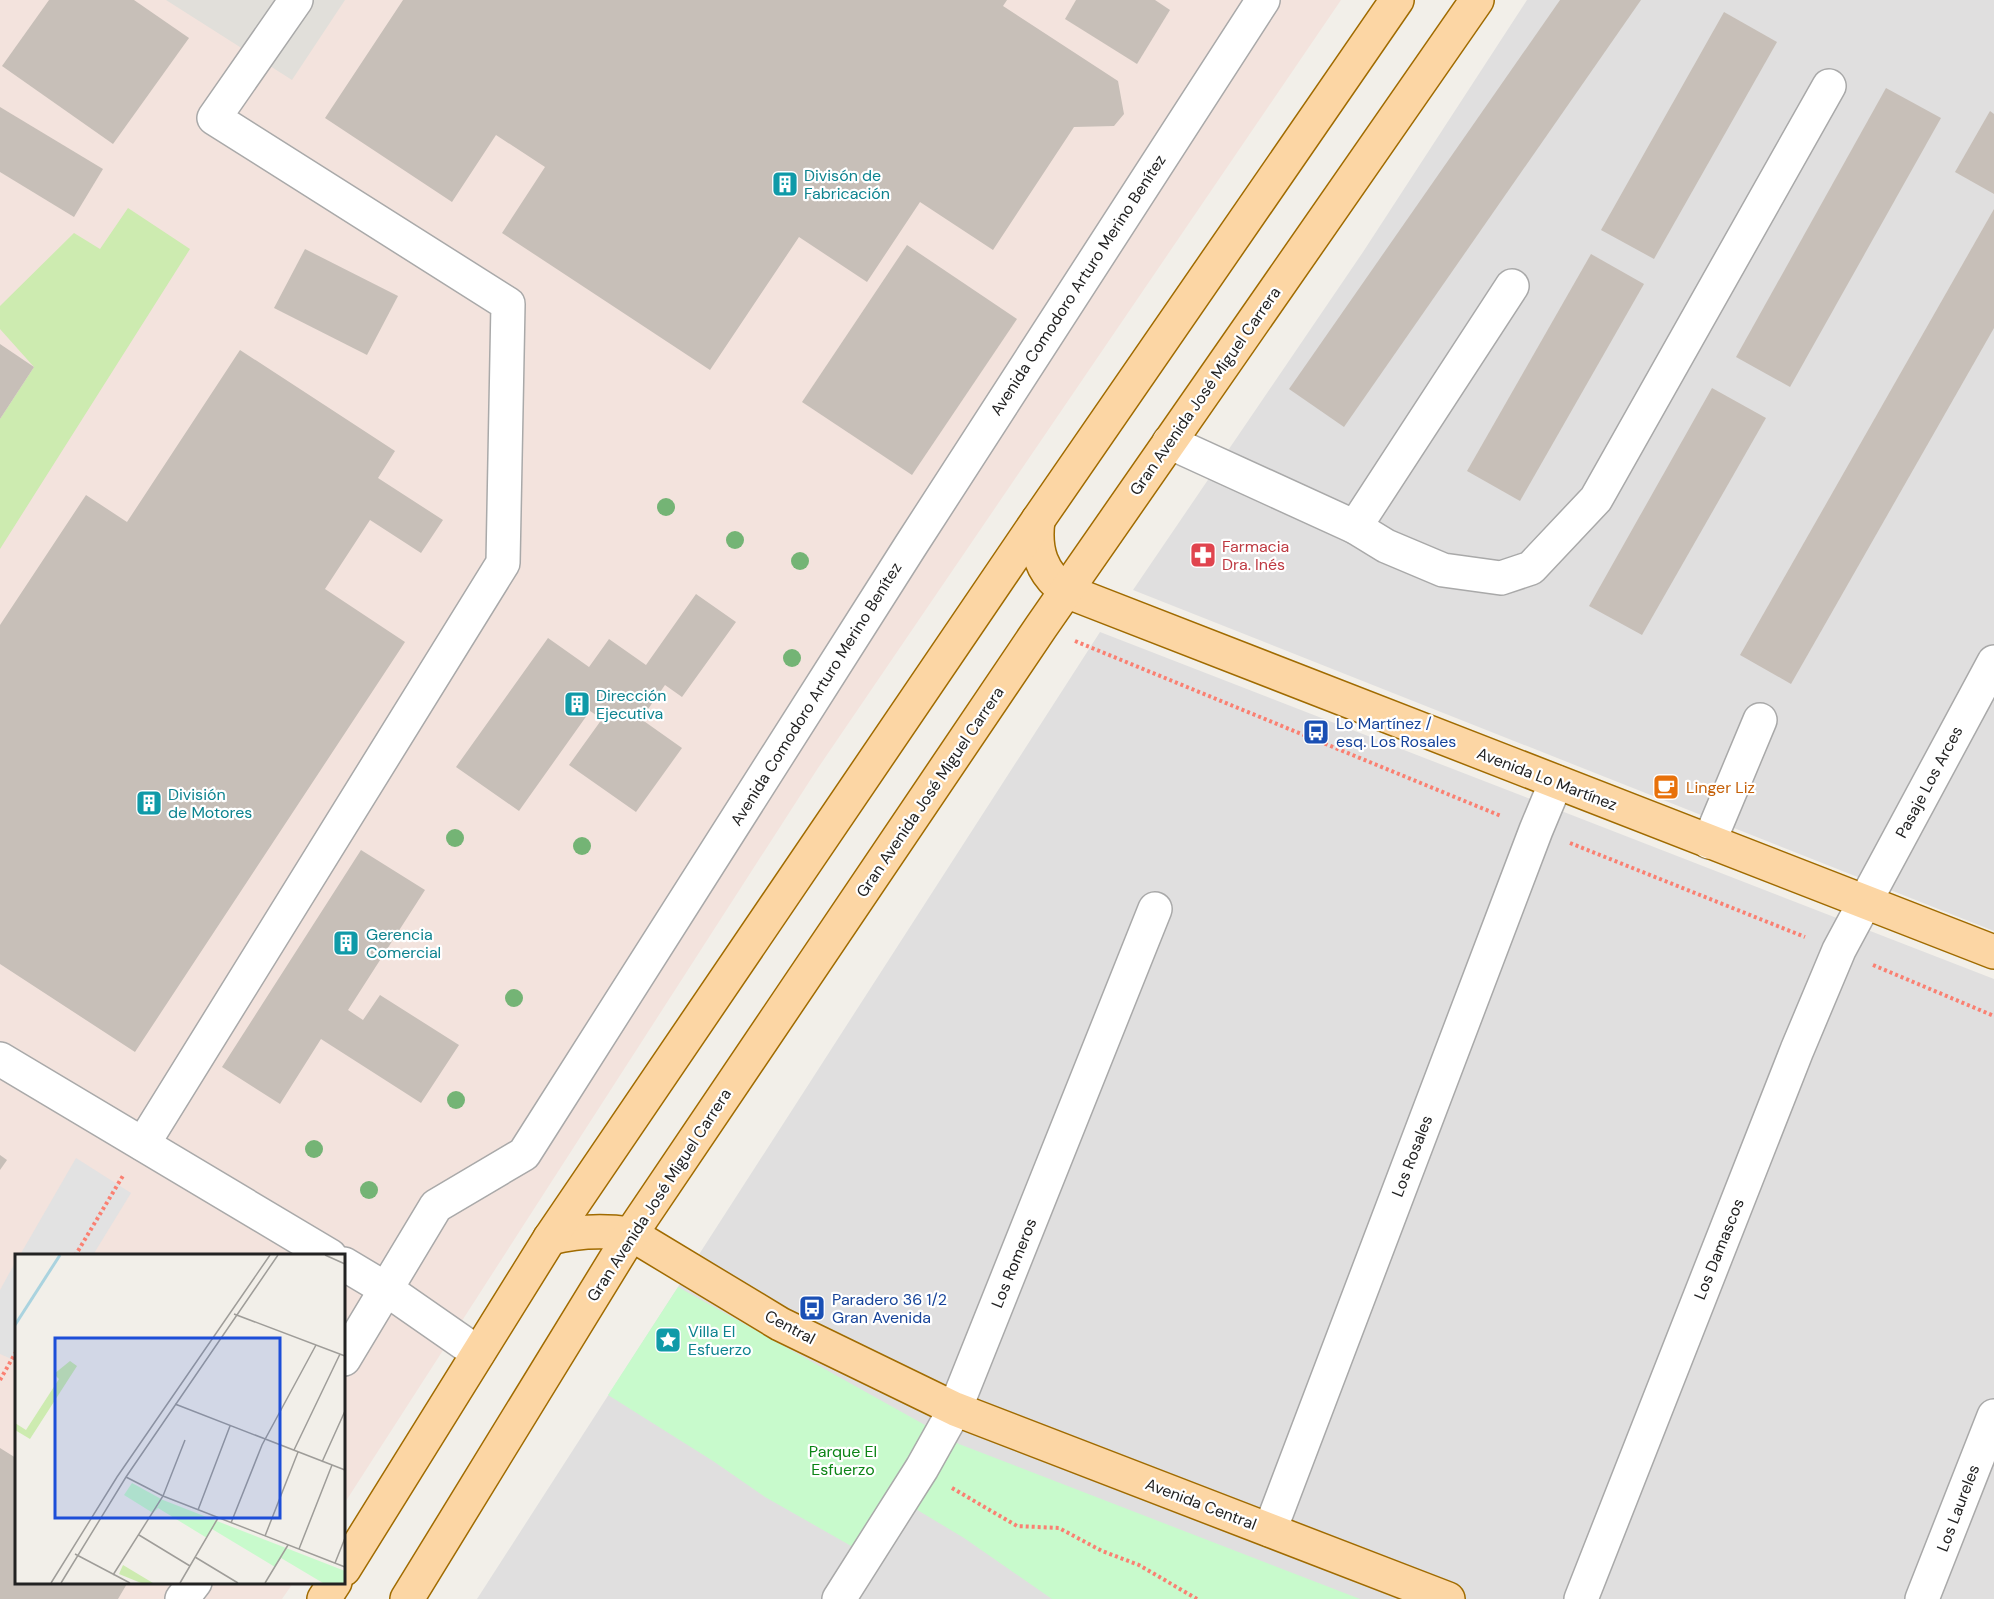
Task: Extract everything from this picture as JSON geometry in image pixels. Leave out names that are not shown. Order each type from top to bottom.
[{"type":"main road","points":[[345,1567],[550,1238],[1038,520],[1398,0]]},
{"type":"main road","name":"Gran Avenida José Miguel Carrera","points":[[407,1599],[631,1234],[1066,591],[1477,0]]},
{"type":"main road","points":[[1038,520],[1036,537],[1041,560],[1054,582],[1066,591]]},
{"type":"main road","name":"Avenida Lo Martínez","points":[[1066,591],[1994,952]]},
{"type":"main road","points":[[550,1238],[589,1231],[631,1234]]},
{"type":"main road","name":"Central","points":[[631,1234],[780,1324],[955,1409]]},
{"type":"main road","name":"Avenida Central","points":[[955,1409],[1448,1599]]},
{"type":"main road","points":[[324,1599],[334,1584]]},
{"type":"street","points":[[143,1144],[503,563],[507,304],[213,118],[296,0]]},
{"type":"street","name":"Avenida Comodoro Arturo Merino Benítez","points":[[345,1357],[436,1206],[524,1154],[911,545],[1263,0]]},
{"type":"street","points":[[1169,442],[1355,527],[1386,546],[1443,570],[1501,578],[1531,568],[1596,500],[1830,86]]},
{"type":"street","points":[[1355,527],[1512,286]]},
{"type":"street","name":"Pasaje Los Arces","points":[[1865,902],[1994,662]]},
{"type":"street","points":[[1709,842],[1760,720]]},
{"type":"street","name":"Los Rosales","points":[[1270,1530],[1556,782]]},
{"type":"street","name":"Los Damascos","points":[[1581,1599],[1797,1050],[1839,950],[1865,902]]},
{"type":"street","name":"Los Romeros","points":[[839,1599],[922,1468],[955,1409],[1155,909]]},
{"type":"street","points":[[0,1059],[327,1254]]},
{"type":"street","points":[[345,1265],[386,1289],[478,1353]]},
{"type":"street","name":"Los Laureles","points":[[1922,1599],[1994,1416]]},
{"type":"street","points":[[182,1599],[193,1584]]},
{"type":"path","points":[[76,1254],[117,1184]]},
{"type":"path","points":[[0,1380],[15,1354]]},
{"type":"path","points":[[922,1468],[980,1506],[1017,1526],[1059,1528],[1102,1551],[1139,1566],[1197,1599]]},
{"type":"shaded area","points":[[0,0],[1341,0],[818,768],[345,1502],[345,1254],[15,1254],[15,1584],[292,1584],[282,1599],[0,1599]]},
{"type":"shaded area","points":[[166,0],[345,0],[292,80]]},
{"type":"shaded area","points":[[1527,0],[1994,0],[1994,931],[1133,590],[1363,252]]},
{"type":"shaded area","name":"Villa El Esfuerzo","points":[[1100,632],[1994,979],[1994,1599],[477,1599]]},
{"type":"shaded area","points":[[76,1158],[131,1193],[94,1254],[21,1254]]},
{"type":"shaded area","points":[[15,1263],[15,1361],[0,1354],[0,1290]]},
{"type":"green space","points":[[128,208],[190,249],[0,549],[0,419],[34,367],[0,329],[0,306],[74,233],[100,249]]},
{"type":"green space","name":"Parque El Esfuerzo","points":[[678,1287],[959,1444],[1360,1599],[1052,1599],[964,1538],[914,1508],[867,1555],[765,1497],[713,1461],[608,1395]]},
{"type":"building","points":[[49,0],[134,0],[189,38],[113,144],[2,66]]},
{"type":"building","name":"Divisón de Fabricación","points":[[403,0],[1007,0],[1003,6],[1118,81],[1124,114],[1114,126],[1074,127],[993,250],[920,202],[867,282],[799,237],[710,370],[502,233],[545,167],[496,135],[452,202],[325,118]]},
{"type":"building","points":[[1076,0],[1155,0],[1170,10],[1137,64],[1065,19]]},
{"type":"building","points":[[1560,0],[1641,0],[1344,427],[1289,389]]},
{"type":"building","points":[[1724,12],[1777,42],[1654,259],[1601,230]]},
{"type":"building","points":[[1886,88],[1941,118],[1790,387],[1736,357]]},
{"type":"building","points":[[0,107],[103,169],[74,217],[0,172]]},
{"type":"building","points":[[1990,111],[1994,114],[1994,194],[1955,172]]},
{"type":"building","points":[[1994,209],[1994,328],[1791,684],[1740,655]]},
{"type":"building","points":[[907,245],[1017,319],[912,475],[802,402]]},
{"type":"building","points":[[305,249],[398,296],[367,355],[274,308]]},
{"type":"building","points":[[1591,254],[1644,284],[1520,501],[1467,471]]},
{"type":"building","points":[[0,344],[34,367],[0,419]]},
{"type":"building","name":"División de Motores","points":[[240,350],[395,451],[378,478],[443,520],[421,553],[370,520],[325,589],[405,642],[135,1052],[0,964],[0,625],[86,495],[127,522]]},
{"type":"building","points":[[1712,388],[1766,418],[1642,635],[1589,606]]},
{"type":"building","name":"Dirección Ejecutiva","points":[[696,594],[736,622],[682,697],[665,685],[641,719],[682,748],[636,812],[569,765],[602,719],[590,711],[519,811],[456,767],[548,638],[589,667],[609,639],[646,665]]},
{"type":"building","name":"Gerencia Comercial","points":[[361,850],[425,890],[348,1010],[363,1020],[380,995],[459,1045],[421,1103],[321,1039],[280,1104],[222,1067]]},
{"type":"building","points":[[0,1155],[7,1160],[0,1170]]},
{"type":"building","points":[[0,1448],[15,1457],[15,1584],[127,1584],[118,1599],[0,1599]]},
{"type":"place","name":"Divisón de Fabricación","points":[[785,184]]},
{"type":"place","name":"Farmacia Dra. Inés","points":[[1203,555]]},
{"type":"place","name":"Dirección Ejecutiva","points":[[577,704]]},
{"type":"place","name":"Lo Martínez / esq. Los Rosales","points":[[1316,732]]},
{"type":"place","name":"Linger Liz","points":[[1666,787]]},
{"type":"place","name":"División de Motores","points":[[149,803]]},
{"type":"place","name":"Gerencia Comercial","points":[[346,943]]},
{"type":"place","name":"Paradero 36 1/2 Gran Avenida","points":[[812,1308]]},
{"type":"place","name":"Villa El Esfuerzo","points":[[668,1340]]}]
